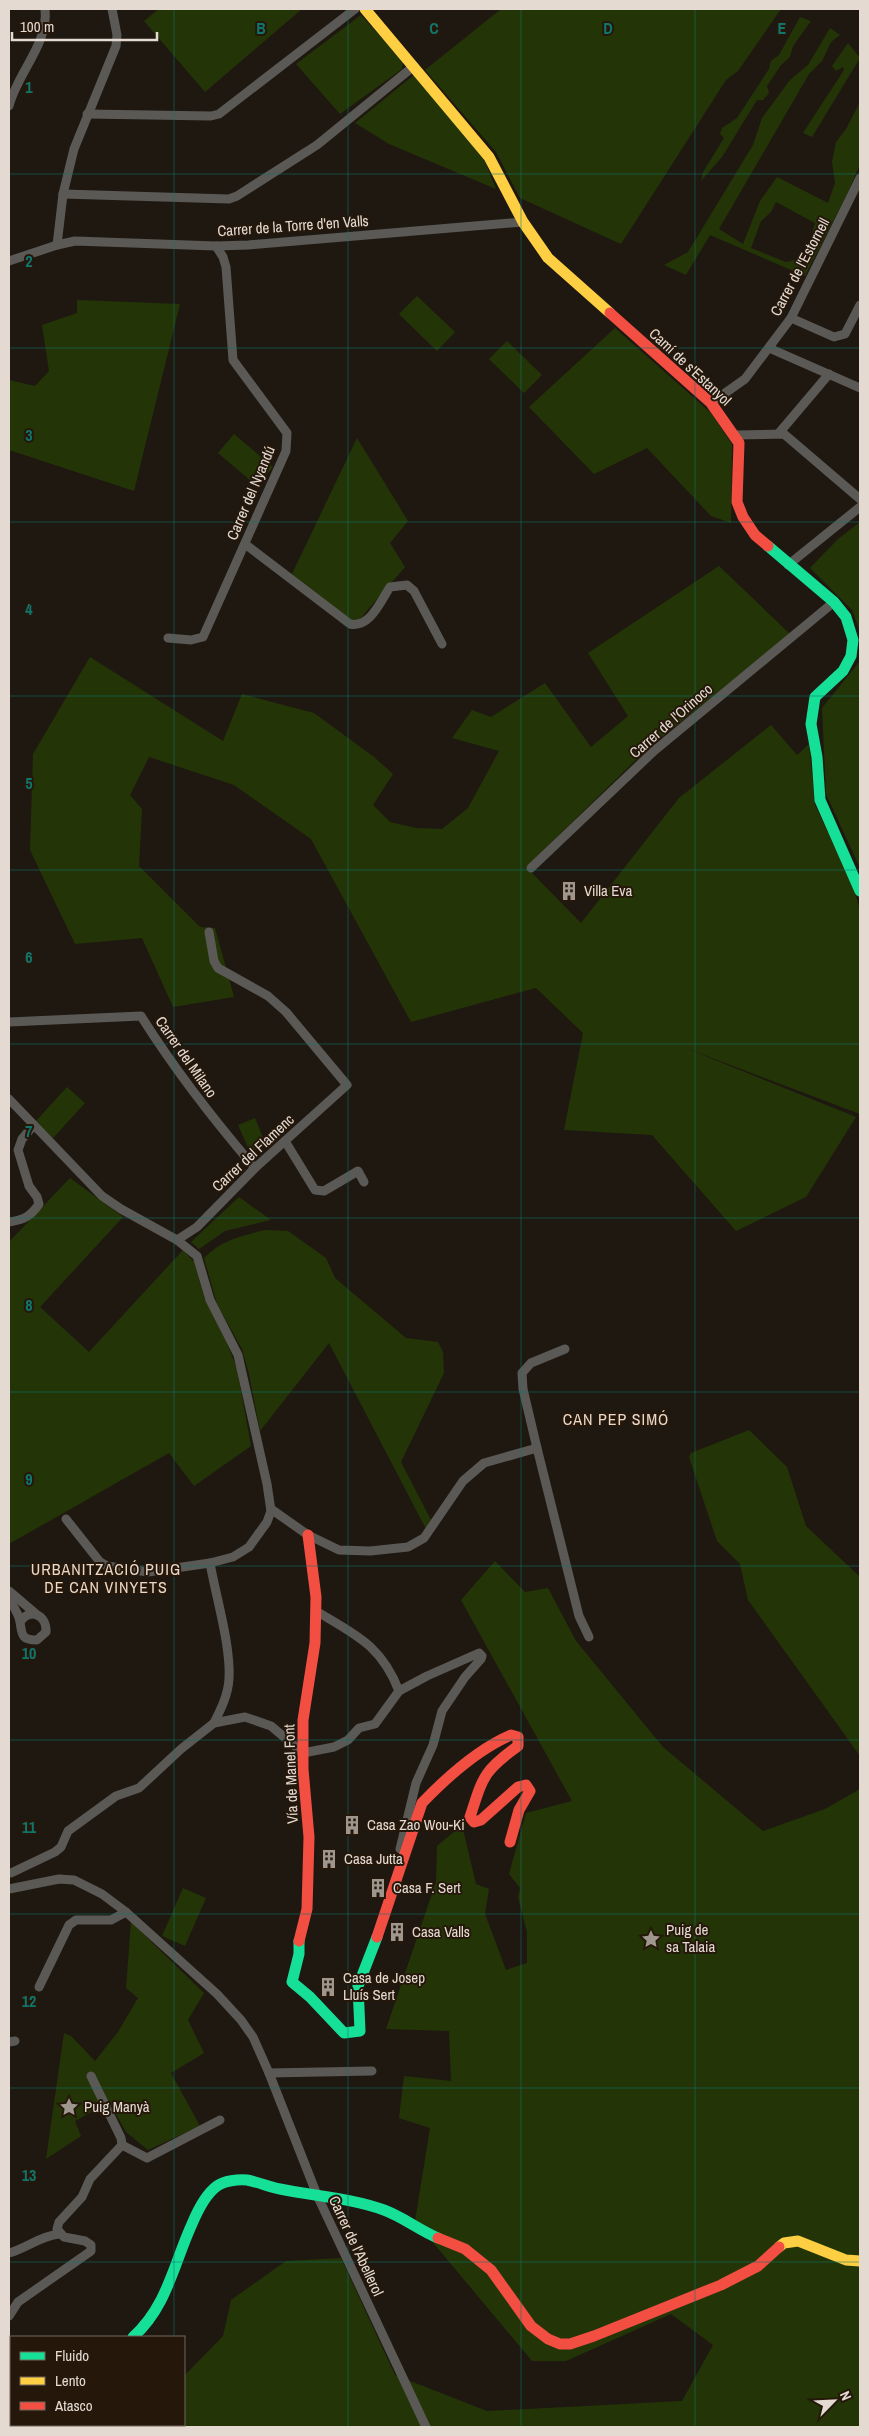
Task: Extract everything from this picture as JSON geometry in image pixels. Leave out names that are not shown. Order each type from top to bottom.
[{"type":"street","points":[[9,106],[17,83],[45,29],[45,9]]},
{"type":"street","points":[[57,244],[63,194],[74,149],[116,46],[117,35],[112,9]]},
{"type":"street","points":[[87,114],[212,116],[219,114],[355,9]]},
{"type":"street","name":"Camí de s'Estanyol","points":[[365,9],[489,157],[523,222],[548,258],[711,403],[736,436],[740,450],[737,502],[739,510],[755,535],[788,565],[834,602],[849,624],[856,658],[815,697],[811,713],[811,724],[817,757],[820,800],[860,891]]},
{"type":"street","points":[[63,194],[229,198],[237,196],[317,145],[414,66]]},
{"type":"street","name":"Carrer de l'Estornell","points":[[711,403],[746,378],[791,318],[860,178]]},
{"type":"street","name":"Carrer de la Torre d'en Valls","points":[[9,261],[57,244],[75,241],[216,246],[523,222]]},
{"type":"street","name":"Carrer del Nyandú","points":[[168,638],[191,640],[203,637],[286,451],[287,433],[233,360],[226,267],[223,257],[216,246]]},
{"type":"street","points":[[791,318],[834,337],[841,336],[845,334],[860,305]]},
{"type":"street","points":[[769,348],[860,388]]},
{"type":"street","points":[[778,433],[829,374]]},
{"type":"street","points":[[736,436],[778,433],[790,437],[860,500]]},
{"type":"street","points":[[788,565],[860,507]]},
{"type":"street","points":[[244,544],[350,624],[357,625],[366,622],[390,587],[407,585],[414,591],[442,644]]},
{"type":"street","name":"Carrer de l'Orinoco","points":[[531,868],[654,751],[834,602]]},
{"type":"street","name":"Carrer del Flamenc","points":[[177,1240],[197,1227],[255,1168],[347,1085],[286,1012],[268,996],[218,968],[214,961],[209,932]]},
{"type":"street","name":"Carrer del Milano","points":[[9,1022],[141,1016],[170,1063],[213,1120],[255,1168]]},
{"type":"street","points":[[9,1099],[102,1196],[121,1209],[177,1240],[197,1256],[210,1300],[238,1354],[271,1509],[267,1522],[249,1547],[232,1557],[210,1563],[148,1572],[107,1566],[100,1562],[66,1519]]},
{"type":"street","points":[[9,1222],[23,1220],[33,1213],[39,1204],[37,1197],[29,1186],[18,1150],[22,1139],[33,1126]]},
{"type":"street","points":[[285,1141],[315,1190],[324,1191],[358,1171],[364,1182]]},
{"type":"street","points":[[565,1348],[531,1363],[522,1373],[523,1389],[579,1616],[588,1637]]},
{"type":"street","points":[[271,1509],[308,1535],[339,1550],[370,1552],[408,1547],[424,1538],[463,1481],[484,1463],[537,1448]]},
{"type":"street","name":"Vía de Manel Font","points":[[308,1535],[316,1611],[314,1643],[303,1720],[303,1753],[309,1837],[307,1909],[299,1936],[299,1954],[292,1982],[310,1997],[344,2033],[360,2031],[358,1986],[388,1910],[403,1856]]},
{"type":"street","points":[[10,1888],[10,1871],[55,1852],[60,1847],[68,1831],[116,1796],[140,1788],[182,1749],[214,1723],[224,1704],[229,1680],[229,1659],[210,1563]]},
{"type":"street","points":[[9,1591],[36,1614],[43,1617],[46,1624],[46,1632],[37,1640],[30,1640],[24,1637],[20,1629],[20,1622],[9,1599]]},
{"type":"street","points":[[316,1611],[376,1649],[392,1673],[399,1691]]},
{"type":"street","points":[[20,1622],[28,1614],[36,1614]]},
{"type":"street","points":[[214,1723],[245,1717],[271,1726],[303,1753],[334,1747],[348,1740],[358,1728],[375,1724],[395,1700],[399,1691],[479,1653],[482,1656],[442,1711],[434,1744],[416,1783],[399,1851],[403,1856]]},
{"type":"street","points":[[403,1856],[422,1804],[438,1787],[482,1751],[497,1741],[511,1736],[518,1738],[518,1746],[494,1763],[483,1778],[470,1816],[474,1822],[481,1820],[518,1787],[526,1785],[530,1791],[519,1810],[510,1842]]},
{"type":"street","name":"Carrer de l'Abellerol","points":[[10,1888],[58,1879],[74,1880],[102,1894],[126,1912],[217,1994],[241,2020],[253,2037],[317,2195],[426,2427]]},
{"type":"street","points":[[39,1987],[69,1925],[76,1920],[111,1920],[126,1912]]},
{"type":"street","points":[[269,2073],[372,2071]]},
{"type":"street","points":[[91,2076],[121,2138],[122,2145]]},
{"type":"street","points":[[122,2145],[148,2158],[220,2120]]},
{"type":"street","points":[[59,2234],[57,2229],[59,2222],[82,2197],[95,2172],[122,2145]]},
{"type":"street","points":[[134,2336],[148,2324],[166,2291],[192,2223],[207,2197],[217,2186],[227,2182],[245,2180],[279,2189],[367,2204],[388,2211],[419,2230],[465,2249],[491,2270],[531,2326],[548,2339],[560,2344],[570,2344],[594,2336],[721,2285],[758,2266],[784,2243],[798,2241],[846,2260],[860,2261]]},
{"type":"street","points":[[9,2253],[20,2250],[47,2235],[59,2234],[64,2237],[85,2241],[91,2246],[91,2251],[18,2302],[9,2316]]},
{"type":"green space","points":[[159,9],[302,9],[205,92],[144,21]]},
{"type":"green space","points":[[501,9],[781,9],[738,71],[726,80],[621,244],[520,198],[496,152],[425,70]]},
{"type":"green space","points":[[361,15],[403,61],[402,69],[340,114],[296,64]]},
{"type":"green space","points":[[800,17],[811,21],[793,46],[790,57],[781,65],[767,86],[769,93],[763,100],[757,100],[722,157],[701,181],[703,172],[724,138],[720,134],[722,128],[737,118],[769,69],[771,61],[779,55]]},
{"type":"green space","points":[[830,28],[840,35],[831,42],[822,61],[809,74],[719,229],[743,244],[760,201],[777,177],[828,203],[835,183],[832,162],[836,142],[846,129],[860,102],[860,164],[849,190],[805,276],[710,235],[686,275],[664,265],[688,252],[753,145],[762,118],[790,80],[808,65]],"holes":[[[776,202],[815,223],[805,258],[786,262],[751,248],[761,221],[771,212]]]},
{"type":"green space","points":[[848,43],[860,58],[812,137],[803,133],[844,70],[843,67],[836,71],[832,66]]},
{"type":"green space","points":[[414,75],[483,157],[496,189],[389,144],[355,123]]},
{"type":"green space","points":[[417,296],[455,332],[437,351],[399,314]]},
{"type":"green space","points":[[77,300],[180,304],[134,491],[9,450],[9,380],[35,386],[49,371],[42,325],[77,313]]},
{"type":"green space","points":[[615,328],[711,413],[732,444],[731,523],[711,516],[647,448],[594,474],[529,407]]},
{"type":"green space","points":[[507,341],[542,375],[524,393],[489,359]]},
{"type":"green space","points":[[234,434],[273,467],[257,486],[218,453]]},
{"type":"green space","points":[[357,438],[408,521],[390,543],[405,567],[358,621],[351,620],[292,574]]},
{"type":"green space","points":[[860,522],[860,632],[852,610],[810,568],[838,539]]},
{"type":"green space","points":[[719,566],[790,634],[646,750],[526,867],[581,923],[679,798],[771,725],[797,755],[809,744],[815,805],[853,886],[860,910],[860,1114],[683,1047],[856,1117],[806,1197],[736,1231],[652,1135],[564,1130],[583,1033],[536,988],[411,1022],[311,839],[234,785],[149,757],[130,795],[142,809],[139,866],[200,927],[215,928],[234,997],[173,1007],[142,938],[75,944],[30,850],[33,754],[90,657],[223,741],[242,694],[314,713],[374,757],[393,774],[373,805],[390,822],[416,828],[442,829],[468,808],[499,751],[452,738],[472,710],[491,717],[545,683],[591,747],[628,716],[588,653]]},
{"type":"green space","points":[[860,661],[860,868],[826,794],[822,708]]},
{"type":"green space","points":[[67,1087],[85,1103],[53,1138],[35,1122]]},
{"type":"green space","points":[[255,1118],[266,1145],[250,1152],[238,1125]]},
{"type":"green space","points":[[70,1178],[123,1217],[40,1307],[89,1352],[183,1250],[194,1262],[204,1297],[226,1341],[237,1369],[251,1446],[194,1486],[169,1453],[9,1544],[9,1242]]},
{"type":"green space","points":[[239,1197],[271,1220],[225,1231],[199,1249],[191,1242]]},
{"type":"green space","points":[[265,1230],[288,1231],[326,1258],[335,1278],[406,1338],[438,1342],[443,1352],[444,1373],[401,1462],[431,1520],[426,1529],[329,1343],[260,1431],[242,1349],[217,1304],[204,1258],[225,1243]]},
{"type":"green space","points":[[749,1430],[787,1467],[806,1526],[860,1577],[860,1756],[748,1600],[740,1564],[717,1541],[689,1457],[691,1453]]},
{"type":"green space","points":[[495,1561],[525,1592],[548,1588],[576,1641],[663,1747],[763,1831],[825,1809],[860,1789],[860,2427],[133,2427],[185,2426],[185,2375],[223,2336],[231,2300],[286,2261],[341,2258],[395,2375],[487,2411],[682,2401],[713,2345],[671,2314],[566,2361],[532,2361],[415,2221],[430,2128],[399,2118],[404,2076],[451,2081],[449,2031],[386,2029],[436,1882],[437,1846],[462,1825],[476,1884],[489,1889],[485,1914],[506,1970],[527,1963],[527,1932],[518,1897],[520,1888],[509,1874],[526,1813],[572,1801],[461,1600]]},
{"type":"green space","points":[[183,1888],[206,1898],[185,1946],[162,1936]]},
{"type":"green space","points":[[131,1922],[204,1993],[188,2020],[204,2053],[171,2073],[200,2126],[148,2150],[126,2132],[109,2102],[75,2121],[81,2136],[46,2159],[64,2033],[71,2036],[95,2061],[118,2032],[138,1998],[126,1988]]},
{"type":"traffic: fast","points":[[768,546],[834,602],[846,617],[853,640],[851,656],[843,671],[815,697],[811,724],[817,757],[820,800],[860,891]]},
{"type":"traffic: fast","points":[[299,1941],[299,1954],[292,1982],[310,1997],[344,2033],[360,2031],[358,1986],[377,1937]]},
{"type":"traffic: fast","points":[[134,2336],[145,2325],[162,2298],[202,2203],[213,2189],[223,2183],[247,2180],[280,2189],[371,2206],[391,2213],[438,2238]]},
{"type":"traffic: slow","points":[[365,9],[489,157],[523,222],[548,258],[610,313]]},
{"type":"traffic: slow","points":[[779,2247],[784,2243],[798,2241],[846,2260],[860,2261]]},
{"type":"traffic: jam","points":[[610,313],[711,403],[739,443],[737,502],[743,517],[755,535],[768,546]]},
{"type":"traffic: jam","points":[[299,1941],[307,1909],[309,1837],[303,1769],[303,1720],[315,1643],[316,1597],[308,1535]]},
{"type":"traffic: jam","points":[[377,1937],[422,1803],[464,1764],[487,1748],[511,1735],[518,1737],[518,1746],[498,1762],[486,1776],[470,1817],[474,1822],[481,1820],[518,1787],[526,1785],[530,1791],[519,1810],[510,1842]]},
{"type":"traffic: jam","points":[[438,2238],[465,2249],[491,2270],[531,2326],[548,2339],[560,2344],[570,2344],[594,2336],[721,2285],[758,2266],[779,2247]]},
{"type":"place","name":"Villa Eva","points":[[569,891]]},
{"type":"place","name":"Casa Zao Wou-Ki","points":[[352,1825]]},
{"type":"place","name":"Casa Jutta","points":[[329,1859]]},
{"type":"place","name":"Casa F. Sert","points":[[378,1888]]},
{"type":"place","name":"Casa Valls","points":[[397,1932]]},
{"type":"place","name":"Puig de sa Talaia","points":[[651,1939]]},
{"type":"place","name":"Casa de Josep Lluís Sert","points":[[328,1987]]},
{"type":"place","name":"Puig Manyà","points":[[69,2107]]},
{"type":"district","name":"CAN PEP SIMÓ","points":[[616,1419]]},
{"type":"district","name":"URBANITZACIÓ PUIG DE CAN VINYETS","points":[[106,1578]]}]
